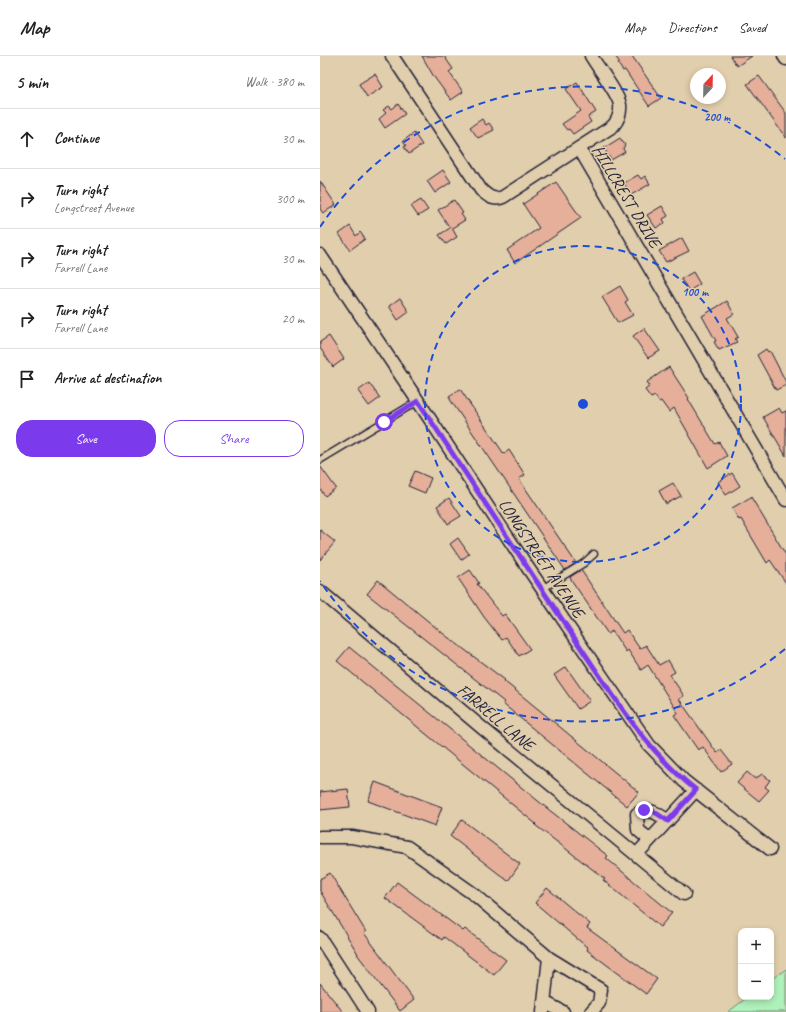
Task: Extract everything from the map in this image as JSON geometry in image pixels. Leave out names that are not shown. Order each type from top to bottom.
[{"type":"street","name":"HILLCREST DRIVE","points":[[392,56],[481,190],[490,198],[503,197],[579,148],[786,500]]},
{"type":"street","points":[[579,148],[613,126],[620,113],[619,102],[591,56]]},
{"type":"street","name":"LONGSTREET AVENUE","points":[[320,255],[542,589],[649,745],[684,781],[770,848]]},
{"type":"street","name":"FARRELL LANE","points":[[320,591],[481,727],[684,894]]},
{"type":"street","points":[[636,854],[696,790]]},
{"type":"street","points":[[650,840],[638,830],[637,814],[644,810],[653,811],[668,821]]},
{"type":"street","points":[[320,837],[352,837],[407,847],[475,895],[549,958],[601,990],[599,1003],[591,1012]]},
{"type":"street","points":[[320,938],[368,1012]]},
{"type":"street","points":[[549,958],[543,1007],[563,1012]]},
{"type":"lane","points":[[320,460],[418,401]]},
{"type":"lane","points":[[542,589],[584,563],[594,554]]},
{"type":"green space","points":[[786,969],[786,1012],[728,1012],[744,1000],[774,1000],[774,978]]},
{"type":"building","points":[[422,56],[444,56],[453,69],[449,72],[463,92],[451,100],[434,77]]},
{"type":"building","points":[[615,56],[632,56],[661,98],[649,106],[625,70],[623,71],[618,64],[620,63]]},
{"type":"building","points":[[730,56],[752,56],[737,66]]},
{"type":"building","points":[[375,74],[383,87],[367,97],[359,84]]},
{"type":"building","points":[[759,76],[786,113],[786,138],[747,84]]},
{"type":"building","points":[[577,82],[596,112],[588,117],[591,122],[573,134],[562,124],[581,111],[566,89]]},
{"type":"building","points":[[398,104],[405,114],[385,128],[379,119],[386,113],[383,110],[389,106],[392,109]]},
{"type":"building","points":[[482,119],[486,125],[489,123],[494,130],[478,138],[470,127]]},
{"type":"building","points":[[414,133],[422,145],[409,154],[404,147],[406,146],[403,141]]},
{"type":"building","points":[[620,138],[625,145],[623,149],[625,152],[611,160],[604,148]]},
{"type":"building","points":[[443,170],[451,182],[435,193],[427,181]]},
{"type":"building","points":[[638,175],[641,179],[645,176],[650,184],[631,195],[624,183]]},
{"type":"building","points":[[320,181],[336,205],[323,213],[320,209]]},
{"type":"building","points":[[556,182],[581,218],[515,263],[507,250],[539,228],[523,204]]},
{"type":"building","points":[[421,200],[428,210],[418,216],[411,206]]},
{"type":"building","points":[[454,200],[463,213],[461,214],[465,220],[452,228],[457,237],[446,244],[439,235],[450,228],[438,210]]},
{"type":"building","points":[[662,206],[668,216],[663,219],[665,223],[656,228],[647,215]]},
{"type":"building","points":[[350,226],[356,236],[360,232],[365,239],[350,250],[339,234]]},
{"type":"building","points":[[682,238],[689,251],[666,262],[659,251]]},
{"type":"building","points":[[693,272],[700,284],[689,291],[681,279]]},
{"type":"building","points":[[620,286],[628,300],[625,302],[633,315],[618,323],[602,297]]},
{"type":"building","points":[[400,298],[409,312],[398,320],[389,306]]},
{"type":"building","points":[[727,301],[734,314],[727,318],[738,337],[735,339],[737,342],[719,350],[714,342],[716,341],[702,316]]},
{"type":"building","points":[[644,328],[660,351],[648,358],[633,336]]},
{"type":"building","points":[[329,336],[344,359],[333,367],[320,348],[320,342]]},
{"type":"building","points":[[766,349],[768,352],[770,351],[786,382],[786,385],[776,390],[757,355]]},
{"type":"building","points":[[669,367],[689,398],[688,399],[715,444],[719,442],[727,456],[708,468],[674,408],[669,412],[661,401],[659,402],[655,396],[651,398],[645,390],[650,386],[647,382]]},
{"type":"building","points":[[369,383],[380,398],[369,406],[358,391]]},
{"type":"building","points":[[460,389],[504,454],[509,450],[525,475],[519,479],[576,563],[565,570],[451,401],[449,396]]},
{"type":"building","points":[[779,408],[782,413],[786,411],[786,456],[763,417]]},
{"type":"building","points":[[320,466],[336,488],[325,496],[320,489]]},
{"type":"building","points":[[415,471],[431,478],[425,493],[408,486]]},
{"type":"building","points":[[732,473],[740,486],[726,495],[718,482]]},
{"type":"building","points":[[673,483],[681,496],[666,504],[659,491]]},
{"type":"building","points":[[751,497],[786,555],[786,583],[770,560],[767,563],[741,519],[739,520],[732,508]]},
{"type":"building","points":[[449,498],[461,516],[448,524],[437,506]]},
{"type":"building","points":[[320,530],[335,542],[320,560]]},
{"type":"building","points":[[458,538],[469,554],[461,560],[450,544]]},
{"type":"building","points":[[470,570],[479,583],[477,584],[502,616],[505,614],[530,649],[519,656],[506,637],[502,640],[484,617],[458,578]]},
{"type":"building","points":[[581,570],[623,633],[627,630],[640,649],[646,645],[659,665],[668,660],[675,672],[670,675],[684,696],[679,699],[717,753],[721,750],[732,764],[721,772],[703,747],[698,750],[674,715],[678,713],[648,665],[641,670],[628,650],[626,652],[612,631],[608,634],[572,581],[570,577]]},
{"type":"building","points":[[378,580],[445,635],[505,680],[504,681],[639,792],[627,806],[503,704],[504,702],[367,594]]},
{"type":"building","points":[[349,647],[608,856],[606,858],[672,913],[660,927],[603,880],[605,879],[535,825],[536,824],[337,661]]},
{"type":"building","points":[[566,667],[590,701],[578,709],[554,675]]},
{"type":"building","points":[[747,772],[755,779],[762,774],[770,780],[765,787],[769,790],[759,801],[737,783]]},
{"type":"building","points":[[375,782],[442,807],[435,826],[368,801]]},
{"type":"building","points":[[348,789],[350,807],[320,810],[320,792]]},
{"type":"building","points":[[462,820],[520,864],[508,881],[450,836]]},
{"type":"building","points":[[330,873],[366,932],[364,933],[414,1000],[400,1011],[357,954],[320,891],[320,879]]},
{"type":"building","points":[[397,882],[463,931],[465,929],[506,960],[494,975],[444,937],[442,940],[385,898]]},
{"type":"building","points":[[547,888],[590,924],[587,928],[657,979],[646,994],[587,950],[588,948],[535,903]]},
{"type":"building","points":[[320,983],[343,1012],[320,1012]]},
{"type":"route","points":[[384,422],[418,401],[609,689],[649,745],[661,759],[684,781],[696,790],[668,821],[653,811],[644,810]]}]
